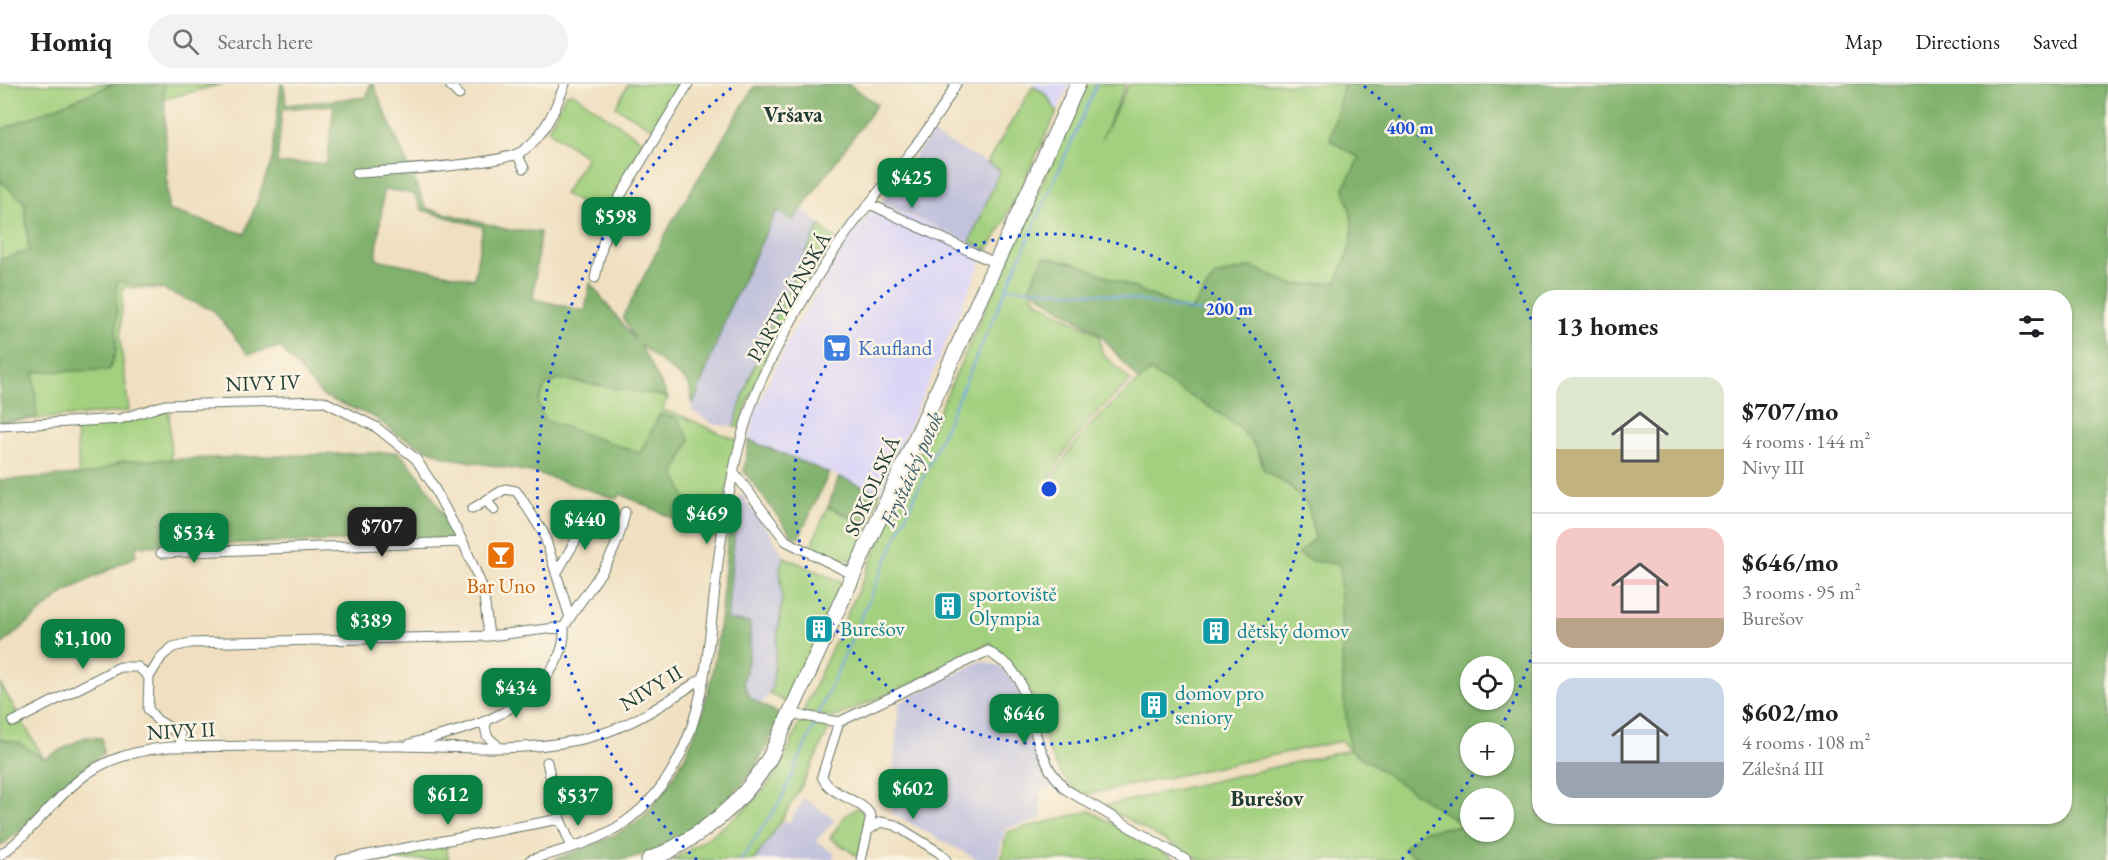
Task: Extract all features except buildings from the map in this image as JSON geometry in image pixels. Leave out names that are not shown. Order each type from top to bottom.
[{"type":"main road","name":"SOKOLSKÁ","points":[[649,860],[689,839],[735,804],[764,769],[797,715],[854,575],[994,263],[1078,84]]},
{"type":"street","points":[[450,84],[459,95]]},
{"type":"street","points":[[356,174],[486,162],[517,154],[540,134],[565,84]]},
{"type":"street","points":[[595,278],[610,213],[688,84]]},
{"type":"street","name":"PARTYZÁNSKÁ","points":[[531,860],[601,837],[626,822],[655,794],[678,758],[694,721],[704,677],[720,547],[735,474],[758,388],[779,342],[836,251],[928,128],[956,84]]},
{"type":"street","points":[[517,154],[524,168]]},
{"type":"street","points":[[870,204],[994,263]]},
{"type":"street","name":"NIVY IV","points":[[0,426],[117,419],[165,405],[323,401],[376,427],[416,459],[428,476],[463,542],[483,589],[489,636]]},
{"type":"street","points":[[735,474],[786,541],[854,575]]},
{"type":"street","points":[[472,509],[505,489],[516,491],[544,534],[570,618]]},
{"type":"street","points":[[486,500],[494,510]]},
{"type":"street","points":[[182,747],[180,734],[157,720],[148,709],[149,677],[155,664],[169,650],[190,643],[489,636],[564,627],[609,562],[620,537],[625,512]]},
{"type":"street","points":[[556,574],[580,533],[585,517]]},
{"type":"street","points":[[161,553],[463,542]]},
{"type":"street","name":"NIVY II","points":[[402,746],[488,720],[505,711],[546,677],[563,648],[564,627]]},
{"type":"street","points":[[797,715],[835,722],[988,651],[1008,666],[1020,681],[1039,745],[1050,770],[1065,789],[1186,860]]},
{"type":"street","points":[[13,722],[120,667],[138,667],[149,677]]},
{"type":"street","name":"NIVY II","points":[[0,855],[31,829],[73,785],[98,767],[140,751],[182,747],[500,748],[557,743],[601,734],[656,710],[704,677]]},
{"type":"street","points":[[488,720],[485,726],[487,736],[500,748]]},
{"type":"street","points":[[835,722],[838,732],[822,772],[823,778],[827,785],[866,809],[871,816],[870,830],[861,860]]},
{"type":"street","points":[[547,762],[560,819],[572,847]]},
{"type":"street","points":[[341,860],[560,819]]},
{"type":"street","points":[[870,830],[880,822],[891,823],[940,853],[946,860]]},
{"type":"shaded area","points":[[1031,84],[1070,84],[1057,112],[1046,94]]},
{"type":"shaded area","points":[[931,134],[1000,170],[970,242],[881,202]]},
{"type":"shaded area","points":[[878,203],[987,249],[880,493],[749,440],[755,411],[792,332],[848,241]]},
{"type":"shaded area","points":[[802,208],[823,227],[772,321],[734,427],[713,424],[691,410],[730,307],[777,210]]},
{"type":"shaded area","points":[[740,493],[772,536],[784,557],[780,567],[782,600],[772,688],[762,703],[751,699],[743,683],[750,652],[727,620],[735,517]]},
{"type":"shaded area","points":[[981,661],[1000,666],[1017,685],[1057,785],[1039,792],[1042,819],[1005,829],[997,860],[978,860],[890,812],[899,703]]},
{"type":"shaded area","points":[[804,798],[835,820],[816,841],[835,854],[832,860],[755,860],[784,820],[789,823]]},
{"type":"green space","points":[[0,84],[114,84],[0,130]]},
{"type":"green space","points":[[114,84],[164,84],[168,210],[245,234],[272,160],[281,84],[284,84],[286,105],[367,97],[370,84],[373,84],[426,208],[509,230],[540,232],[533,299],[585,311],[590,283],[635,340],[623,317],[672,222],[754,87],[848,84],[877,104],[793,221],[777,210],[730,307],[693,405],[689,384],[640,345],[668,397],[560,379],[545,386],[538,403],[544,420],[640,453],[660,414],[678,419],[690,440],[675,473],[688,506],[687,525],[621,494],[617,499],[536,473],[445,457],[400,436],[374,417],[323,396],[280,347],[248,354],[213,310],[162,289],[117,282],[116,352],[109,370],[34,372],[37,418],[0,421],[0,259],[29,251],[24,202],[0,180],[0,130]],"holes":[[[334,105],[327,163],[277,164],[282,109]],[[384,189],[414,194],[422,210],[483,227],[474,279],[376,259]]]},
{"type":"green space","points":[[164,84],[222,84],[164,99]]},
{"type":"green space","points":[[628,84],[680,84],[654,129],[616,107]]},
{"type":"green space","points":[[1087,84],[1126,84],[1101,140],[1129,84],[1344,84],[1330,140],[1360,157],[1344,187],[1353,226],[1350,246],[1336,283],[1294,285],[1251,267],[1215,276],[1190,312],[1078,264],[1044,257],[1029,288],[1037,301],[1099,335],[1102,353],[1131,381],[1096,414],[1075,438],[1057,464],[1050,479],[1053,481],[1083,434],[1151,370],[1234,424],[1256,448],[1264,470],[1290,486],[1308,505],[1315,538],[1298,554],[1312,561],[1340,563],[1343,690],[1350,750],[1460,822],[1460,826],[1423,831],[1403,849],[1420,860],[1200,860],[1104,806],[1349,750],[1341,741],[1084,795],[1060,773],[1053,760],[1024,679],[990,642],[956,664],[833,718],[803,712]]},
{"type":"green space","points":[[1344,84],[2108,84],[2108,860],[1421,860],[1403,849],[1423,831],[1460,825],[1460,842],[1514,842],[1514,788],[1460,788],[1460,823],[1350,750],[1343,690],[1340,564],[1312,561],[1298,554],[1315,538],[1308,505],[1290,486],[1264,470],[1256,448],[1234,424],[1151,371],[1139,381],[1100,334],[1029,288],[1044,257],[1078,264],[1190,312],[1215,276],[1252,267],[1294,285],[1336,282],[1347,256],[1352,236],[1351,215],[1344,188],[1359,158],[1330,140]]},
{"type":"green space","points":[[1033,86],[1046,94],[1057,112],[999,232],[987,250],[970,242],[1000,170],[987,163]]},
{"type":"green space","points":[[573,93],[644,142],[603,215],[564,194],[587,157],[548,130],[566,94]]},
{"type":"green space","points":[[0,180],[108,278],[162,289],[123,287],[120,339],[129,411],[0,422]]},
{"type":"green space","points":[[820,225],[835,239],[780,330],[758,377],[739,428],[734,427],[761,349]]},
{"type":"green space","points":[[560,379],[668,397],[662,410],[738,440],[716,538],[620,493],[560,427],[544,420],[538,403],[545,386]]},
{"type":"green space","points":[[156,410],[169,410],[171,460],[123,461],[92,474],[79,475],[76,428],[128,422]]},
{"type":"green space","points":[[749,440],[829,473],[799,537],[793,536],[744,471]]},
{"type":"green space","points":[[398,452],[416,472],[430,493],[455,538],[136,546],[136,556],[65,592],[0,646],[0,480],[92,474],[123,461]]},
{"type":"green space","points":[[839,477],[880,493],[868,523],[828,507]]},
{"type":"green space","points":[[828,507],[869,526],[859,549],[851,559],[838,558],[815,547],[813,541]]},
{"type":"green space","points":[[730,517],[735,517],[735,530],[727,620],[750,623],[750,652],[743,683],[751,699],[781,715],[767,747],[749,775],[720,807],[703,822],[666,845],[626,859],[553,860],[611,837],[643,817],[654,805],[682,761],[697,729],[714,660],[720,625]]},
{"type":"green space","points":[[784,557],[843,583],[789,704],[769,693],[772,688],[782,600],[780,567]]},
{"type":"green space","points":[[0,684],[44,759],[19,743],[0,739]]},
{"type":"green space","points":[[800,721],[830,726],[796,796],[754,860],[672,860],[733,819],[760,793],[782,764]]},
{"type":"green space","points":[[85,737],[102,738],[103,754],[89,764],[14,836],[0,846],[0,739],[19,743],[44,759]]},
{"type":"green space","points":[[857,808],[867,814],[859,857],[830,838],[845,816]]},
{"type":"green space","points":[[1090,811],[1177,860],[1001,860],[1007,832]]},
{"type":"green space","points":[[445,843],[449,860],[366,860]]},
{"type":"waterway","name":"Fryštácký potok","points":[[818,715],[1097,84]]},
{"type":"waterway","points":[[1008,288],[1104,294],[1210,314]]},
{"type":"waterway","name":"Fryštácký potok","points":[[741,860],[780,802],[816,721]]},
{"type":"place","name":"Kaufland","points":[[837,348]]},
{"type":"place","name":"Bar Uno","points":[[501,555]]},
{"type":"place","name":"sportoviště Olympia","points":[[948,606]]},
{"type":"place","name":"Burešov","points":[[819,629]]},
{"type":"place","name":"dětský domov","points":[[1216,631]]},
{"type":"place","name":"domov pro seniory","points":[[1154,705]]},
{"type":"district","name":"Vršava","points":[[793,114]]},
{"type":"district","name":"Burešov","points":[[1267,798]]}]
